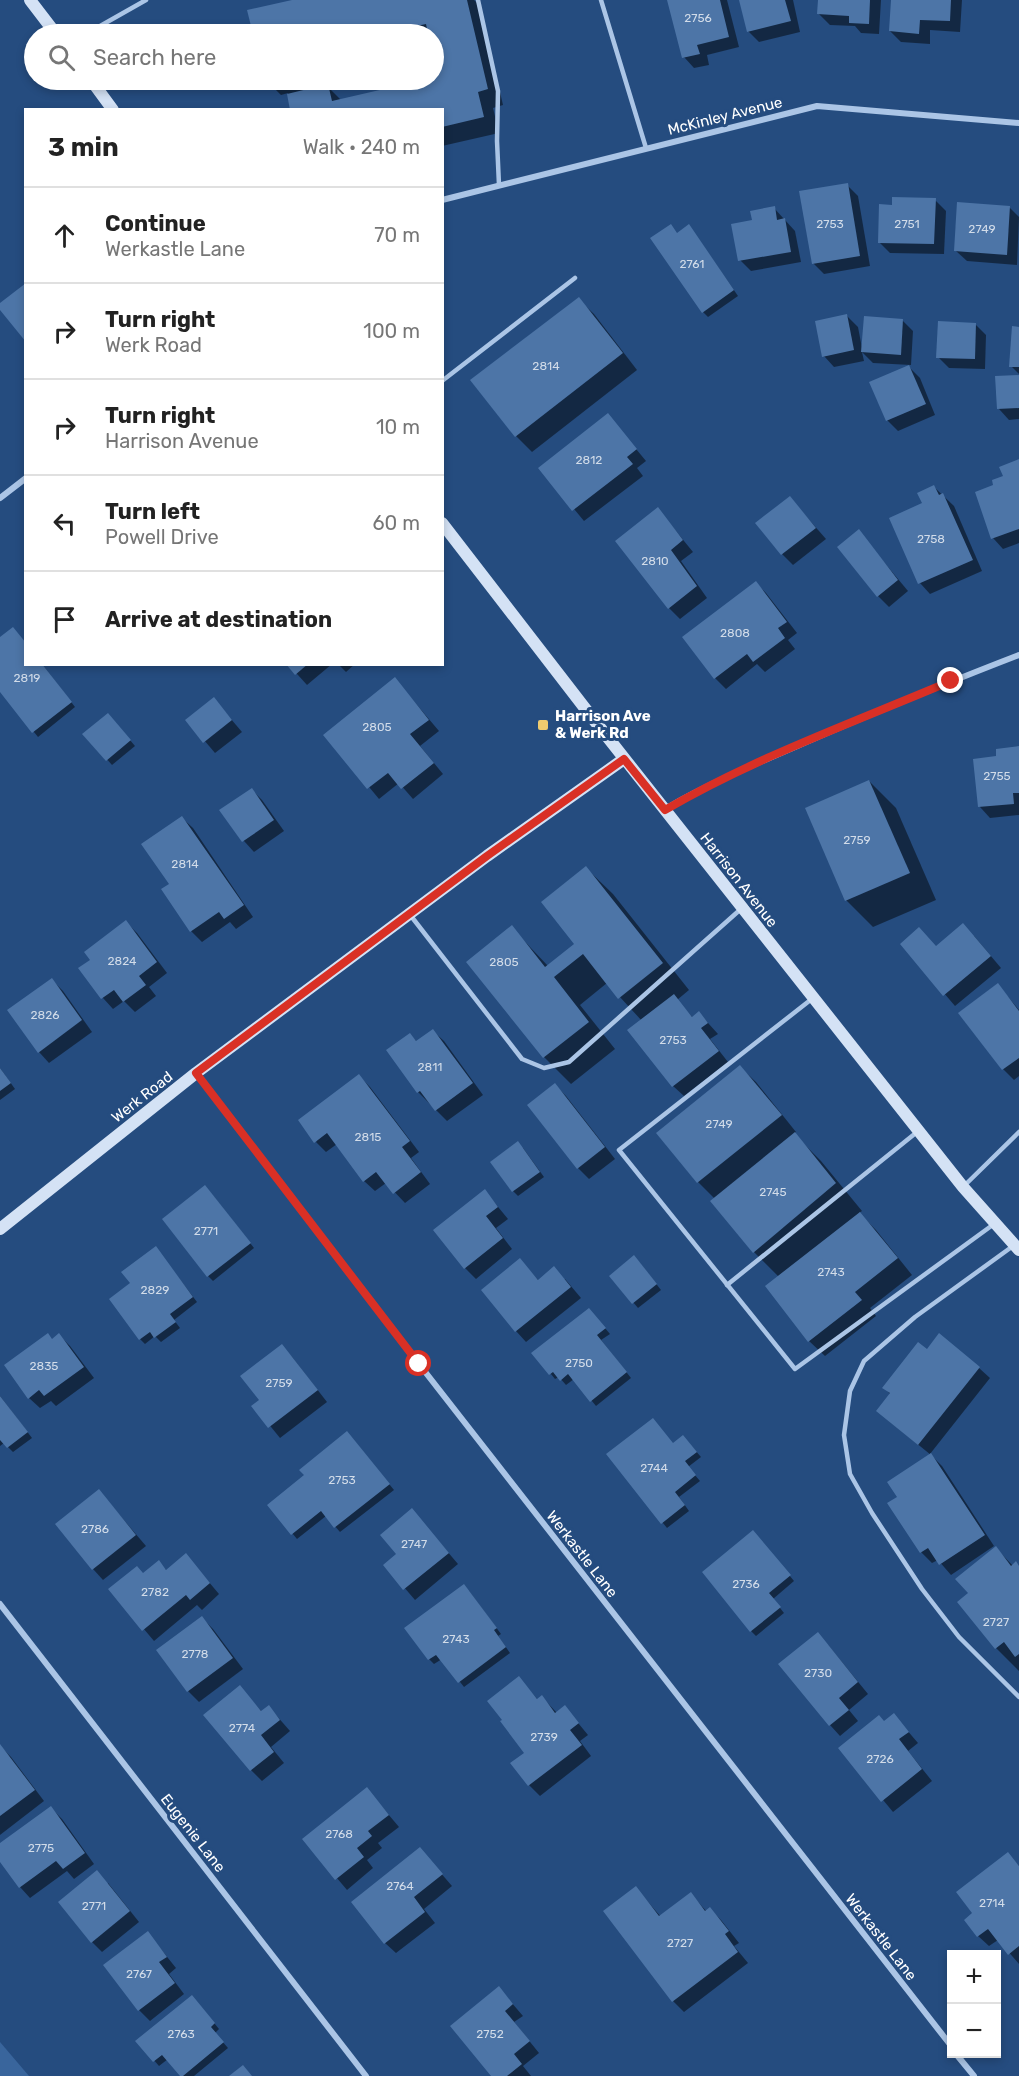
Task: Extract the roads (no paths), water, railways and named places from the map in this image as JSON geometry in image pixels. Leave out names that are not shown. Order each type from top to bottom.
[{"type":"main road","points":[[30,0],[48,24]]},
{"type":"main road","points":[[99,90],[112,108]]},
{"type":"main road","name":"Harrison Avenue","points":[[444,526],[624,759],[918,1131],[1016,1248]]},
{"type":"main road","name":"Werk Road","points":[[0,1229],[196,1073],[409,914],[624,759]]},
{"type":"street","name":"McKinley Avenue","points":[[444,199],[817,106],[1019,123]]},
{"type":"street","points":[[0,498],[24,480]]},
{"type":"street","points":[[665,810],[701,789],[755,764],[951,681],[1019,655]]},
{"type":"street","name":"Werkastle Lane","points":[[196,1073],[426,1373],[947,2042]]},
{"type":"street","name":"Eugenie Lane","points":[[0,1604],[366,2076]]},
{"type":"street","points":[[959,2058],[974,2076]]},
{"type":"lane","points":[[104,24],[146,0]]},
{"type":"lane","points":[[478,0],[498,91],[499,185]]},
{"type":"lane","points":[[601,0],[646,148]]},
{"type":"lane","points":[[444,379],[575,278]]},
{"type":"lane","points":[[409,914],[522,1059],[544,1068],[569,1062],[742,908]]},
{"type":"lane","points":[[813,998],[619,1150],[727,1285],[795,1369],[994,1224]]},
{"type":"lane","points":[[727,1285],[918,1131]]},
{"type":"lane","points":[[963,1187],[1019,1132]]},
{"type":"lane","points":[[1016,1248],[915,1317],[864,1361],[850,1391],[844,1435],[850,1474],[872,1513],[916,1579],[959,1636],[1019,1697]]},
{"type":"place","name":"Harrison Ave & Werk Rd","points":[[543,725]]}]
